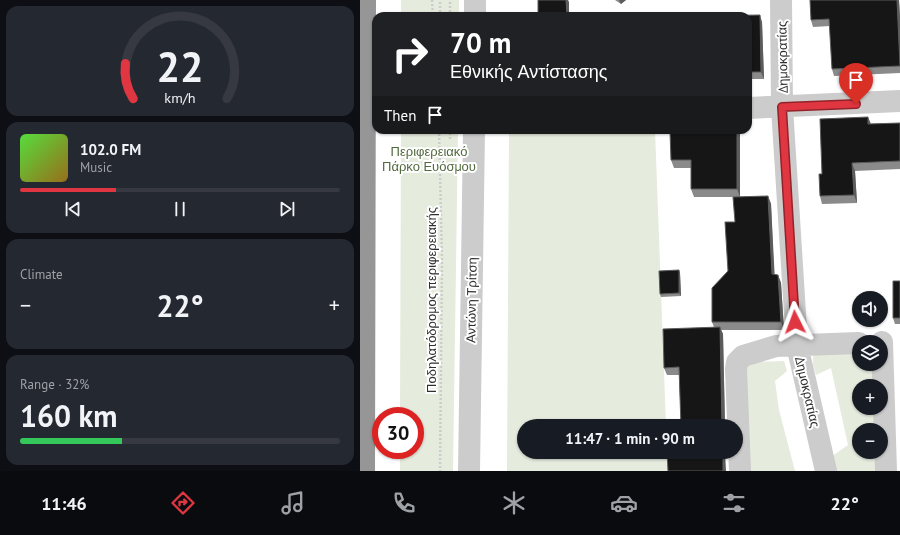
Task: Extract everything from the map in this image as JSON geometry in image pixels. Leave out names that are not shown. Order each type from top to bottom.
[{"type":"highway","points":[[364,471],[366,0]]},
{"type":"street","points":[[475,0],[475,12]]},
{"type":"street","name":"Δημοκρατίας","points":[[781,0],[782,107],[796,345],[826,471]]},
{"type":"street","points":[[752,108],[900,101]]},
{"type":"street","name":"Αντώνη Τρίτση","points":[[469,471],[474,134]]},
{"type":"street","points":[[740,471],[736,369],[739,359],[743,356],[769,347],[852,343]]},
{"type":"street","points":[[886,471],[888,371]]},
{"type":"path","points":[[432,0],[432,12]]},
{"type":"path","points":[[440,0],[440,12]]},
{"type":"path","points":[[450,0],[450,12]]},
{"type":"path","name":"Ποδηλατόδρομος περιφερειακής","points":[[439,134],[442,203],[440,471]]},
{"type":"green space","points":[[401,0],[459,0],[459,12],[401,12]]},
{"type":"green space","name":"Περιφερειακό Πάρκο Ευόσμου","points":[[401,134],[458,134],[453,471],[400,471],[400,459],[424,459],[424,407],[400,407]]},
{"type":"green space","points":[[509,134],[655,134],[666,419],[517,419],[517,459],[667,459],[668,471],[507,471]]},
{"type":"green space","points":[[852,352],[852,371],[876,371],[877,379],[852,379],[852,415],[878,415],[879,423],[852,423],[852,459],[880,459],[880,471],[834,471],[831,457],[848,445],[831,368],[816,375],[813,365],[813,356],[819,353]]},
{"type":"green space","points":[[784,361],[787,371],[775,381],[779,410],[795,471],[748,471],[745,365],[750,362]]},
{"type":"building","points":[[538,0],[566,0],[567,12],[538,12]]},
{"type":"building","points":[[810,0],[897,0],[900,66],[832,69],[829,19],[811,20]]},
{"type":"building","points":[[752,15],[760,15],[761,72],[752,72]]},
{"type":"building","points":[[868,117],[868,124],[900,123],[900,161],[852,163],[854,195],[820,196],[819,174],[822,174],[820,119]]},
{"type":"building","points":[[670,134],[737,134],[737,189],[691,189],[691,160],[671,160]]},
{"type":"building","points":[[768,196],[772,274],[778,275],[781,322],[712,322],[712,288],[728,271],[725,222],[735,222],[733,197]]},
{"type":"building","points":[[679,270],[679,293],[660,294],[659,271]]},
{"type":"building","points":[[893,281],[900,281],[900,318],[893,318]]},
{"type":"building","points":[[720,327],[722,419],[681,419],[679,367],[664,368],[663,329]]},
{"type":"building","points":[[667,459],[723,459],[723,471],[668,471]]},
{"type":"route","points":[[795,322],[782,107],[856,104]]}]
